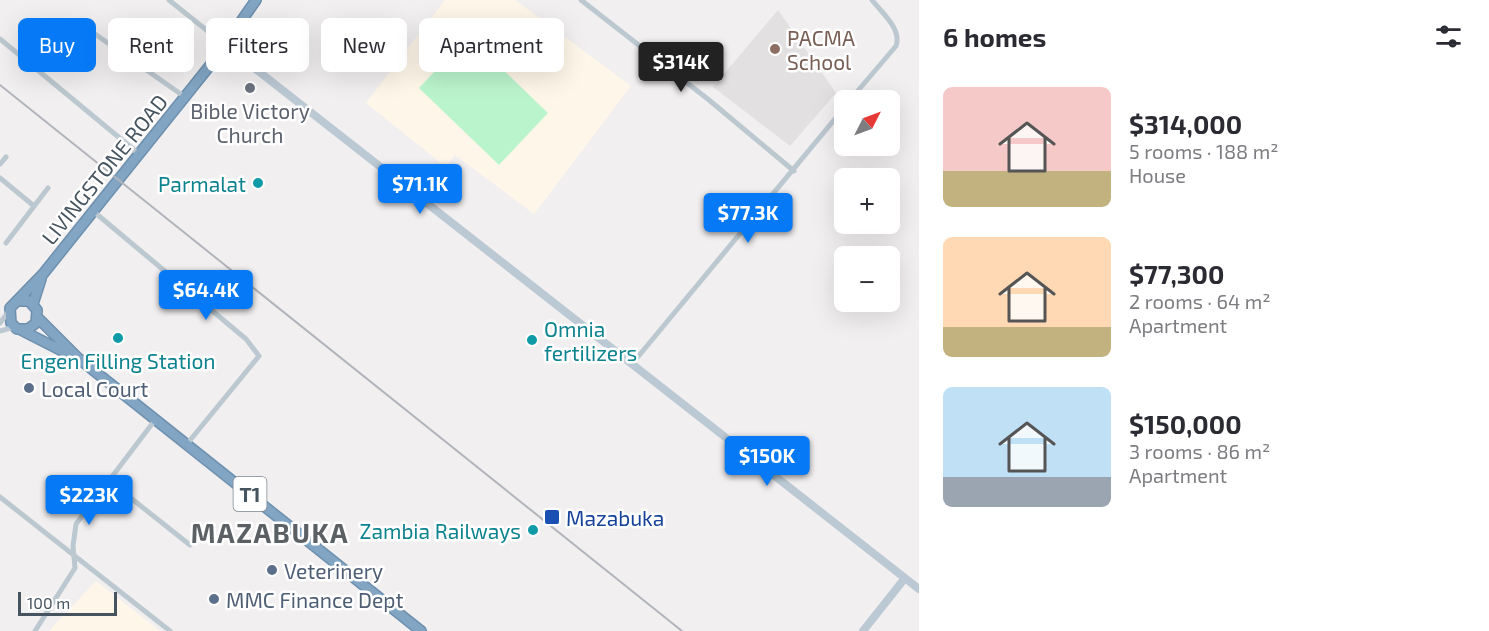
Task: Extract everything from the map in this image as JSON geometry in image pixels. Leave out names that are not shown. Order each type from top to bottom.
[{"type":"highway","name":"LIVINGSTONE ROAD","points":[[244,18],[256,0]]},
{"type":"highway","name":"LIVINGSTONE ROAD","points":[[9,311],[43,274],[206,70]]},
{"type":"highway","name":"LIVINGSTONE ROAD","points":[[33,304],[43,274]]},
{"type":"highway","points":[[19,301],[33,304]]},
{"type":"highway","name":"T1","points":[[33,304],[38,318],[78,358],[421,631]]},
{"type":"highway","points":[[9,311],[9,317],[16,328],[28,329],[38,318]]},
{"type":"highway","name":"T1","points":[[16,328],[78,358]]},
{"type":"main road","points":[[259,72],[919,589]]},
{"type":"main road","points":[[863,631],[905,578]]},
{"type":"street","points":[[169,0],[206,30]]},
{"type":"street","points":[[581,0],[709,100],[794,171]]},
{"type":"street","points":[[859,90],[896,46],[898,40],[895,30],[872,0]]},
{"type":"street","points":[[96,35],[185,97]]},
{"type":"street","points":[[0,39],[139,154]]},
{"type":"street","points":[[632,364],[834,121]]},
{"type":"street","points":[[0,164],[6,157]]},
{"type":"street","points":[[0,178],[34,206]]},
{"type":"street","points":[[6,243],[48,189]]},
{"type":"street","points":[[93,211],[246,339],[259,356],[187,444]]},
{"type":"street","points":[[0,322],[9,311]]},
{"type":"street","points":[[0,331],[16,328]]},
{"type":"street","points":[[35,631],[69,581],[75,568],[76,524],[155,420]]},
{"type":"street","points":[[108,480],[190,545]]},
{"type":"street","points":[[0,497],[170,631]]},
{"type":"shaded area","points":[[445,0],[515,0],[539,18],[431,18]]},
{"type":"shaded area","name":"PACMA School","points":[[778,10],[834,90],[834,95],[790,146],[713,87]]},
{"type":"shaded area","points":[[419,34],[419,72],[564,72],[564,36],[631,86],[534,214],[455,155],[446,167],[366,103],[390,72],[407,72],[407,50]]},
{"type":"shaded area","points":[[96,581],[160,631],[49,631]]},
{"type":"green space","points":[[434,72],[505,72],[548,113],[499,165],[419,88]]},
{"type":"railway","points":[[0,85],[682,631]]},
{"type":"place","name":"PACMA School","points":[[775,49]]},
{"type":"place","name":"Bible Victory Church","points":[[250,88]]},
{"type":"place","name":"Parmalat","points":[[258,183]]},
{"type":"place","name":"Engen Filling Station","points":[[118,338]]},
{"type":"place","name":"Omnia fertilizers","points":[[532,340]]},
{"type":"place","name":"Local Court","points":[[29,388]]},
{"type":"place","name":"Mazabuka","points":[[552,517]]},
{"type":"place","name":"Zambia Railways","points":[[533,530]]},
{"type":"place","name":"Veterinery","points":[[272,570]]},
{"type":"place","name":"MMC Finance Dept","points":[[214,599]]},
{"type":"district","name":"MAZABUKA","points":[[270,532]]}]
